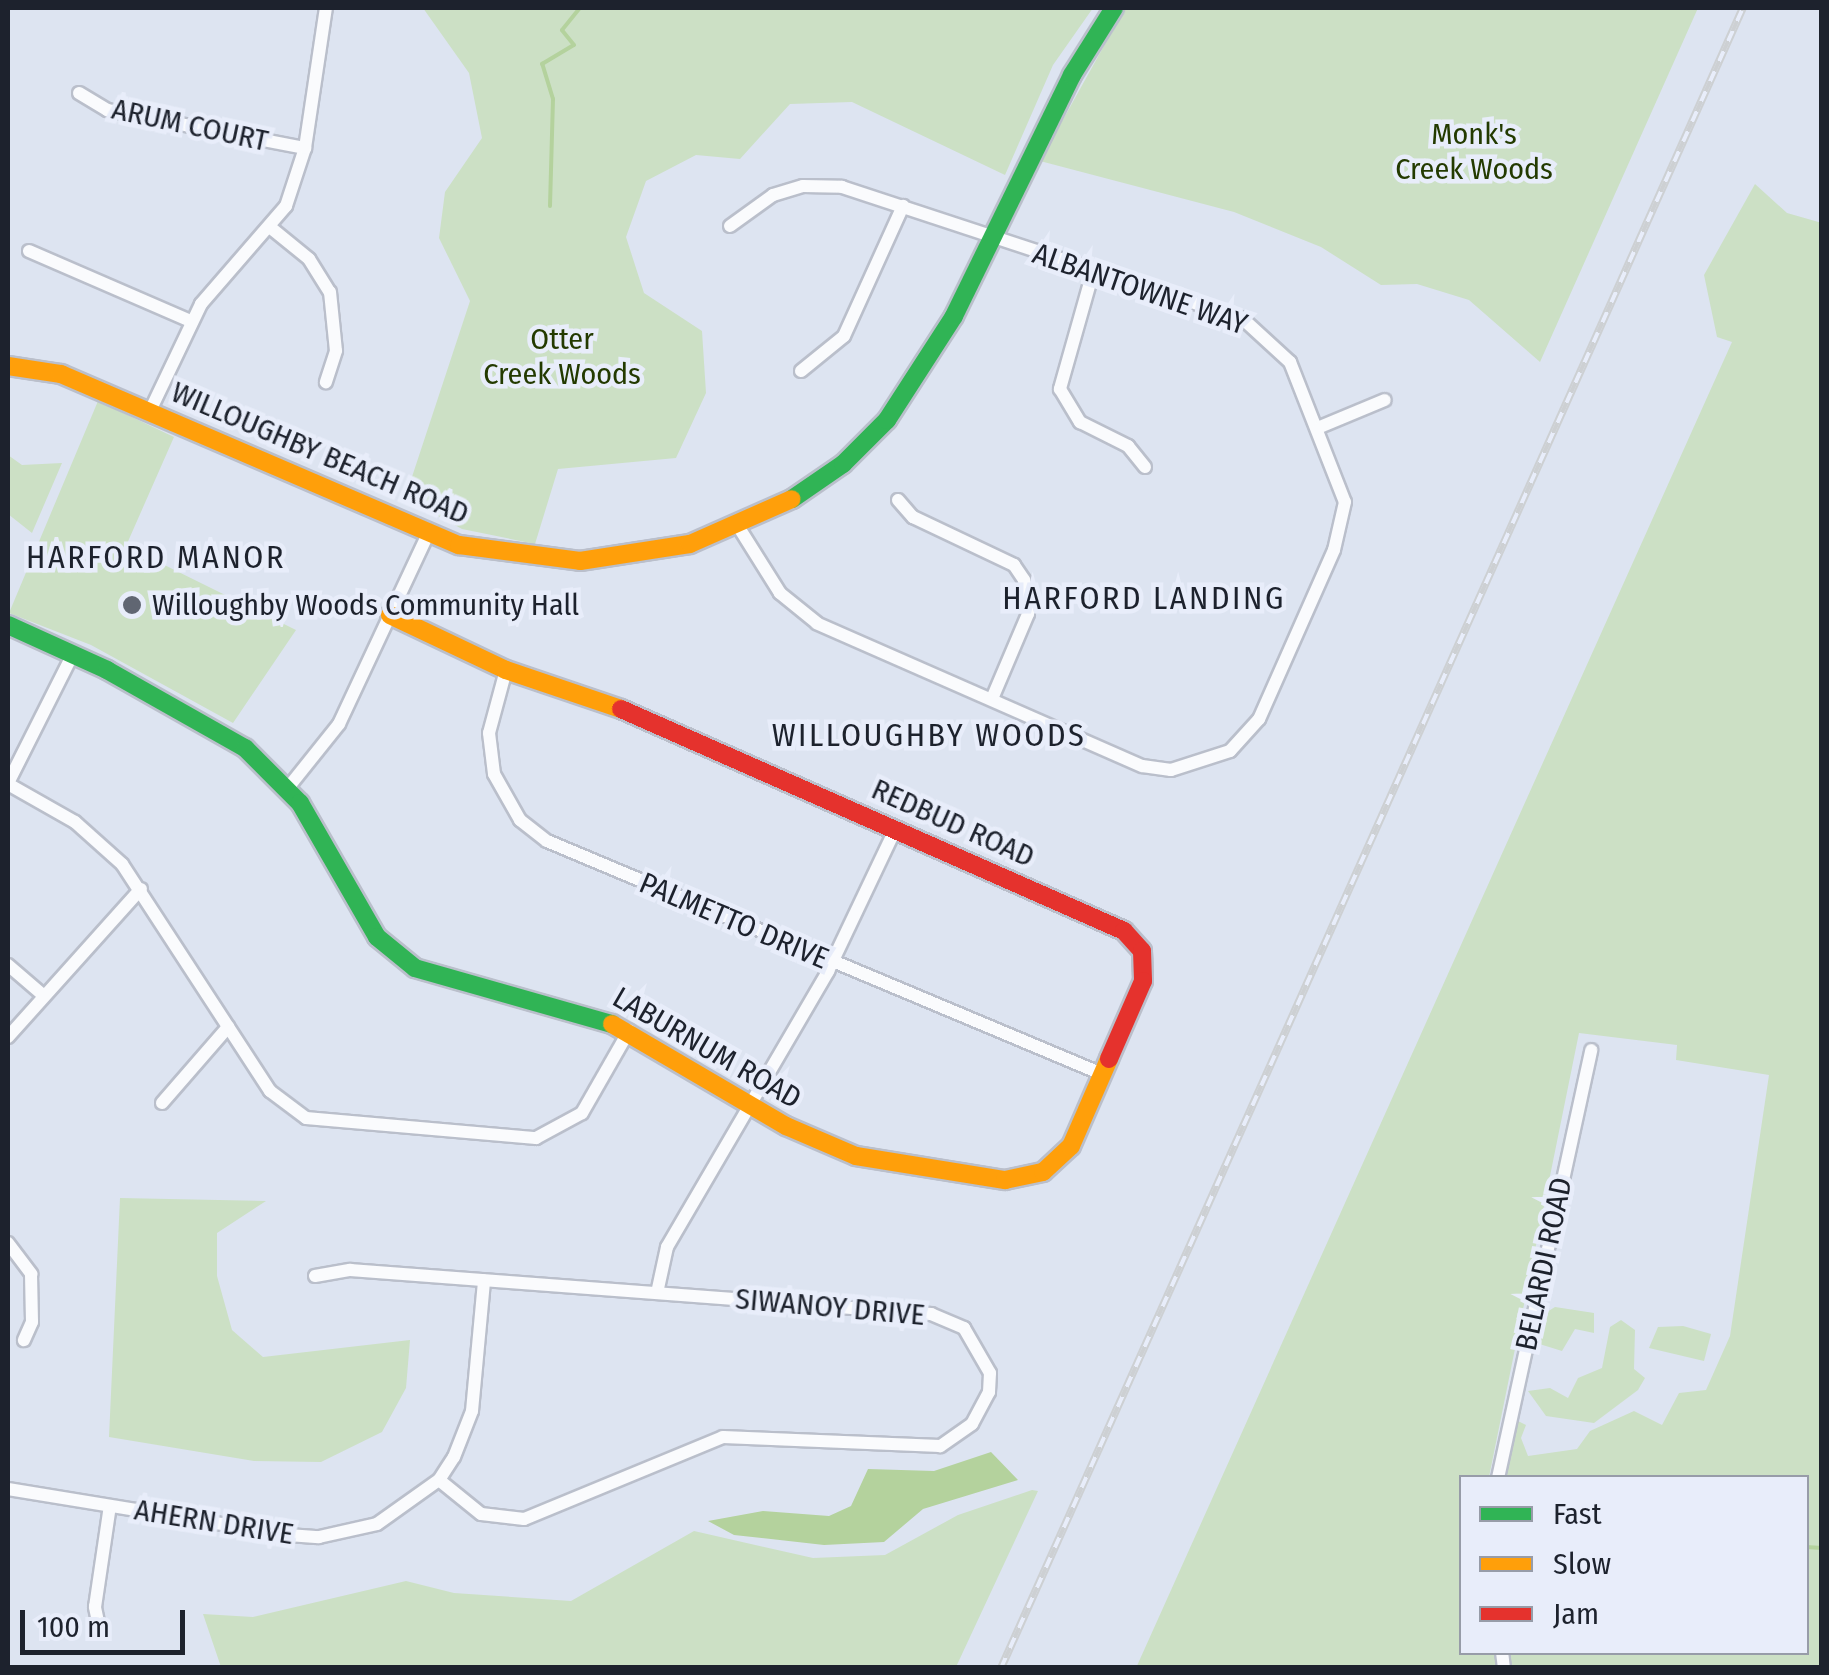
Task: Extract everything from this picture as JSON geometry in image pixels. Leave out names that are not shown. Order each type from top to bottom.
[{"type":"street","points":[[150,411],[192,321],[286,206],[305,148],[326,8]]},
{"type":"street","name":"WILLOUGHBY BEACH ROAD","points":[[8,366],[62,374],[428,534],[537,560],[649,554],[738,526],[842,464],[887,420],[916,383],[993,240],[1072,76],[1114,8]]},
{"type":"street","name":"ARUM COURT","points":[[79,93],[107,110],[305,148]]},
{"type":"street","name":"ALBANTOWNE WAY","points":[[730,226],[752,204],[804,186],[842,187],[1257,326],[1290,362],[1342,486],[1342,528],[1268,701],[1230,751],[1191,768],[1142,766],[803,615],[780,593],[738,526]]},
{"type":"street","points":[[801,370],[844,336],[903,206]]},
{"type":"street","points":[[271,228],[310,259],[330,292],[336,351],[326,382]]},
{"type":"street","points":[[29,251],[192,321]]},
{"type":"street","points":[[1093,272],[1060,389],[1080,422],[1128,446],[1145,467]]},
{"type":"street","points":[[1320,426],[1386,400]]},
{"type":"street","points":[[898,500],[913,516],[1014,565],[1024,580],[1028,614],[992,698]]},
{"type":"street","points":[[287,789],[328,744],[428,534]]},
{"type":"street","name":"REDBUD ROAD","points":[[390,615],[506,670],[632,713],[1115,924],[1135,942],[1144,958],[1143,981],[1102,1074]]},
{"type":"street","name":"LABURNUM ROAD","points":[[8,625],[73,654],[214,729],[287,789],[324,842],[365,920],[394,954],[433,976],[548,1000],[629,1031],[752,1104],[856,1156],[966,1178],[1026,1179],[1071,1146],[1102,1074]]},
{"type":"street","points":[[73,654],[8,784],[99,840],[141,889],[270,1091],[306,1118],[516,1139],[552,1134],[582,1112],[629,1031]]},
{"type":"street","name":"PALMETTO DRIVE","points":[[506,670],[492,709],[489,755],[505,800],[532,830],[1102,1074]]},
{"type":"street","points":[[657,1294],[667,1247],[833,962],[896,828]]},
{"type":"street","points":[[8,1037],[141,889]]},
{"type":"street","points":[[8,965],[43,995]]},
{"type":"street","points":[[162,1103],[228,1028]]},
{"type":"street","name":"BELARDI ROAD","points":[[1499,1475],[1591,1050]]},
{"type":"street","points":[[8,1244],[32,1274],[32,1322],[24,1340]]},
{"type":"street","name":"SIWANOY DRIVE","points":[[314,1276],[350,1270],[949,1319],[983,1354],[989,1392],[972,1424],[940,1446],[723,1437],[524,1519],[481,1514],[439,1480]]},
{"type":"street","name":"AHERN DRIVE","points":[[8,1489],[319,1536],[377,1524],[439,1480],[472,1411],[484,1281]]},
{"type":"street","points":[[100,1631],[95,1607],[110,1506]]},
{"type":"green space","name":"Otter Creek Woods","points":[[423,8],[1093,8],[1053,65],[1005,175],[852,102],[790,104],[740,159],[696,155],[646,181],[626,237],[644,293],[702,331],[706,393],[676,458],[558,469],[535,544],[462,529],[405,498],[470,301],[439,238],[445,192],[482,138],[469,73]]},
{"type":"green space","name":"Monk's Creek Woods","points":[[1125,8],[1698,8],[1540,362],[1469,300],[1417,284],[1381,285],[1321,247],[1234,212],[1040,161]]},
{"type":"green space","points":[[1755,184],[1787,213],[1822,223],[1821,1667],[1136,1668],[1732,342],[1717,337],[1704,275]],"holes":[[[1579,1033],[1677,1045],[1676,1060],[1769,1075],[1730,1336],[1706,1390],[1679,1393],[1662,1425],[1634,1411],[1590,1431],[1577,1449],[1528,1456],[1521,1438],[1526,1425],[1516,1420],[1503,1475],[1809,1475],[1809,1655],[1459,1655],[1459,1475],[1489,1475]]]},
{"type":"green space","points":[[98,401],[174,437],[126,546],[296,630],[233,723],[91,645],[9,613]]},
{"type":"green space","points":[[8,455],[22,465],[62,463],[32,533],[8,514]]},
{"type":"green space","points":[[120,1198],[266,1201],[217,1233],[217,1276],[232,1330],[263,1357],[410,1340],[406,1388],[382,1432],[321,1462],[254,1461],[109,1437]]},
{"type":"green space","points":[[1555,1307],[1594,1313],[1594,1333],[1575,1329],[1562,1351],[1533,1342],[1542,1315]]},
{"type":"green space","points":[[1621,1320],[1635,1330],[1634,1369],[1645,1378],[1638,1390],[1594,1423],[1546,1416],[1528,1391],[1550,1388],[1568,1398],[1578,1378],[1602,1368],[1610,1327]]},
{"type":"green space","points":[[1683,1326],[1711,1334],[1704,1361],[1649,1348],[1658,1327]]},
{"type":"green space","points":[[1038,1491],[956,1667],[221,1667],[203,1614],[253,1617],[406,1581],[454,1593],[571,1601],[694,1531],[813,1558],[885,1555],[958,1515]]},
{"type":"shaded area","points":[[991,1452],[1018,1480],[923,1509],[884,1542],[824,1545],[734,1535],[708,1521],[763,1511],[829,1516],[851,1506],[868,1469],[934,1471]]},
{"type":"waterway","points":[[550,206],[553,99],[542,64],[574,45],[562,30],[580,8]]},
{"type":"waterway","points":[[1809,1547],[1822,1548]]},
{"type":"railway","points":[[1001,1668],[1743,8]]},
{"type":"traffic: fast","points":[[792,499],[843,464],[887,420],[954,316],[1072,75],[1114,8]]},
{"type":"traffic: fast","points":[[8,625],[107,670],[245,748],[300,803],[377,937],[415,968],[612,1024]]},
{"type":"traffic: slow","points":[[8,366],[61,374],[459,545],[580,561],[690,544],[792,499]]},
{"type":"traffic: slow","points":[[390,615],[506,670],[621,709]]},
{"type":"traffic: slow","points":[[612,1024],[786,1126],[856,1156],[1005,1180],[1043,1172],[1071,1146],[1109,1059]]},
{"type":"traffic: jam","points":[[621,709],[1124,931],[1142,951],[1143,981],[1109,1059]]},
{"type":"place","name":"Willoughby Woods Community Hall","points":[[132,605]]},
{"type":"district","name":"HARFORD MANOR","points":[[156,557]]},
{"type":"district","name":"HARFORD LANDING","points":[[1144,598]]},
{"type":"district","name":"WILLOUGHBY WOODS","points":[[929,735]]}]
